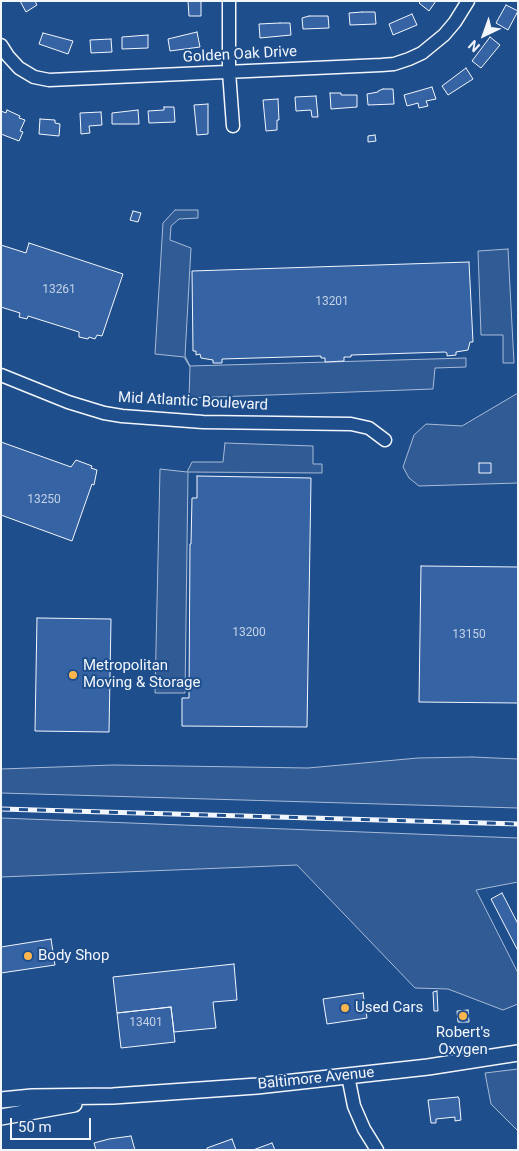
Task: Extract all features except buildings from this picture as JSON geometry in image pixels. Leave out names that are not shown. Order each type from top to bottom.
[{"type":"main road","name":"Baltimore Avenue","points":[[1,1100],[32,1097],[112,1096],[257,1086],[428,1067],[518,1052]]},
{"type":"main road","name":"Baltimore Avenue","points":[[1,1117],[112,1096]]},
{"type":"street","points":[[229,1],[229,72],[233,126]]},
{"type":"street","name":"Golden Oak Drive","points":[[1,45],[8,56],[20,68],[34,77],[49,80],[394,64],[422,53],[444,35],[468,1]]},
{"type":"street","name":"Mid Atlantic Boulevard","points":[[1,376],[68,402],[104,413],[162,420],[203,422],[351,424],[369,428],[385,440]]},
{"type":"street","points":[[348,1076],[354,1106],[364,1129],[377,1150]]},
{"type":"shaded area","points":[[175,210],[198,210],[198,218],[179,219],[171,226],[170,240],[191,248],[185,356],[190,366],[466,358],[466,367],[435,368],[433,389],[189,398],[190,367],[184,357],[155,354],[163,223]]},
{"type":"shaded area","points":[[508,249],[514,363],[503,363],[503,335],[481,335],[478,251]]},
{"type":"shaded area","points":[[518,393],[518,483],[419,486],[409,478],[403,467],[414,435],[426,424],[462,426]]},
{"type":"shaded area","points":[[225,443],[313,446],[313,464],[322,464],[322,473],[188,472],[185,693],[155,693],[160,469],[187,472],[192,462],[223,462]]},
{"type":"shaded area","points":[[472,757],[518,759],[518,808],[1,793],[1,769],[113,765],[308,768],[418,758]]},
{"type":"shaded area","points":[[1,818],[518,838],[518,882],[476,890],[518,973],[518,1004],[503,1010],[448,989],[415,988],[297,865],[1,877]]},
{"type":"shaded area","points":[[518,1069],[518,1131],[491,1104],[485,1073]]},
{"type":"railway","points":[[1,809],[518,824]]},
{"type":"place","name":"Metropolitan Moving & Storage","points":[[73,675]]},
{"type":"place","name":"Body Shop","points":[[28,956]]},
{"type":"place","name":"Used Cars","points":[[345,1008]]},
{"type":"place","name":"Robert's Oxygen","points":[[463,1016]]}]
